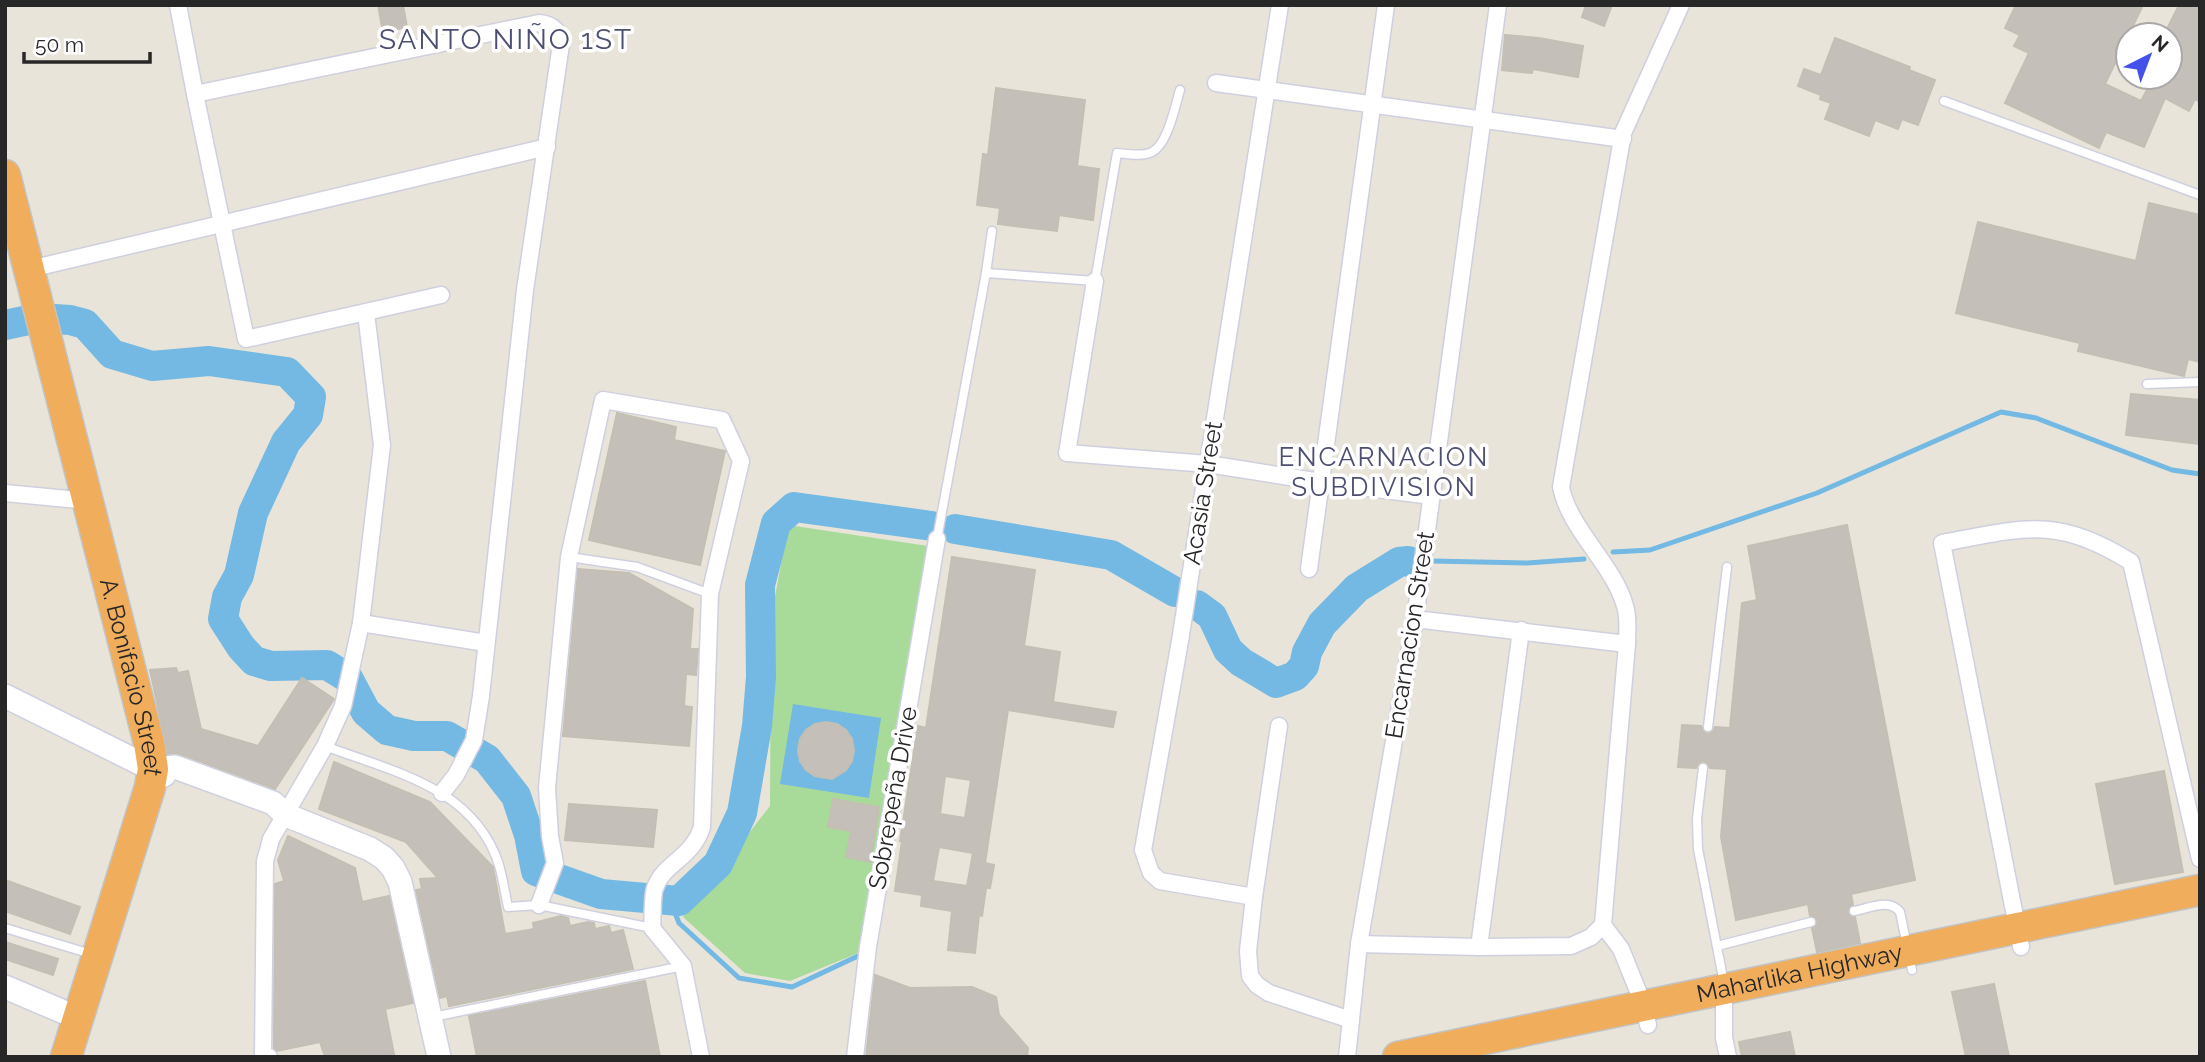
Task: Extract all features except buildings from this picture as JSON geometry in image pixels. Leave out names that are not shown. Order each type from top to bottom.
[{"type":"highway","name":"A. Bonifacio Street","points":[[5,175],[89,501],[149,743],[153,769],[150,787],[66,1057]]},
{"type":"highway","name":"Maharlika Highway","points":[[2019,938],[2200,890]]},
{"type":"highway","name":"Maharlika Highway","points":[[1493,1057],[1646,1016],[1910,960],[2019,938],[2200,910]]},
{"type":"highway","name":"Maharlika Highway","points":[[1398,1057],[1646,1016]]},
{"type":"street","points":[[178,5],[246,339],[441,295]]},
{"type":"street","name":"Acasia Street","points":[[1254,897],[1160,881],[1152,873],[1143,850],[1180,641],[1280,5]]},
{"type":"street","points":[[1309,569],[1386,5]]},
{"type":"street","name":"Encarnacion Street","points":[[1347,1057],[1359,944],[1415,619],[1498,5]]},
{"type":"street","points":[[1359,944],[1571,946],[1591,937],[1603,925],[1627,644],[1626,609],[1619,591],[1567,504],[1561,487],[1623,139],[1681,5]]},
{"type":"street","points":[[195,94],[544,23],[557,31],[561,44],[525,290],[474,740],[460,769],[442,793]]},
{"type":"street","points":[[1216,83],[1623,139]]},
{"type":"street","points":[[30,269],[547,147]]},
{"type":"street","points":[[1095,281],[1067,453],[1208,464],[1432,496]]},
{"type":"street","points":[[269,1057],[263,1056],[265,861],[271,839],[325,746],[343,706],[361,623],[382,445],[366,313]]},
{"type":"street","points":[[542,898],[555,863],[547,788],[569,556],[603,400],[722,420],[741,461],[710,594],[702,827],[695,844],[681,859],[665,870],[654,890],[652,928],[683,966],[701,1057]]},
{"type":"street","points":[[5,493],[89,501]]},
{"type":"street","points":[[2019,938],[1942,543],[2022,528],[2053,528],[2109,548],[2131,562],[2200,859]]},
{"type":"street","name":"Sobrepeña Drive","points":[[855,1057],[868,947],[937,540]]},
{"type":"street","points":[[1415,619],[1627,644]]},
{"type":"street","points":[[361,623],[486,643]]},
{"type":"street","points":[[1479,947],[1521,630]]},
{"type":"street","points":[[5,696],[153,769],[175,767],[272,803],[286,815],[370,849],[384,858],[400,882],[439,1057]]},
{"type":"street","points":[[1279,726],[1254,897],[1248,966],[1250,976],[1269,993],[1351,1020]]},
{"type":"street","points":[[1603,925],[1621,949],[1646,1016]]},
{"type":"street","points":[[5,988],[78,1017]]},
{"type":"street","points":[[1723,999],[1724,1038],[1728,1057]]},
{"type":"lane","points":[[986,273],[1095,281],[1117,153],[1138,155],[1152,152],[1163,141],[1180,90]]},
{"type":"lane","points":[[1944,101],[2200,195]]},
{"type":"lane","points":[[937,540],[992,230]]},
{"type":"lane","points":[[2147,384],[2200,382]]},
{"type":"lane","points":[[569,556],[637,567],[710,594]]},
{"type":"lane","points":[[1708,727],[1727,566]]},
{"type":"lane","points":[[325,746],[432,787],[463,807],[484,834],[499,866],[508,907],[542,898],[652,928]]},
{"type":"lane","points":[[1703,768],[1697,819],[1698,849],[1717,946],[1723,999]]},
{"type":"lane","points":[[1854,911],[1889,904],[1895,906],[1900,912],[1910,960]]},
{"type":"lane","points":[[1717,946],[1811,922]]},
{"type":"lane","points":[[5,928],[97,956]]},
{"type":"lane","points":[[432,1017],[683,966]]},
{"type":"green space","points":[[788,525],[928,546],[858,953],[790,981],[745,973],[683,917],[770,806],[771,619]]},
{"type":"water","points":[[793,704],[881,718],[869,798],[780,784]],"holes":[[[826,722],[844,731],[852,741],[854,754],[852,761],[841,774],[819,777],[809,772],[802,764],[798,755],[799,744],[803,735],[812,727]]]},
{"type":"waterway","points":[[5,325],[38,318],[85,324],[112,354],[152,366],[209,361],[287,372],[311,397],[308,415],[286,442],[253,513],[239,575],[227,597],[223,619],[241,647],[254,661],[271,666],[327,665],[348,678],[366,712],[387,730],[414,736],[447,736],[487,759],[516,796],[529,835],[536,871],[601,894],[679,901],[718,864],[742,813],[757,726],[761,677],[760,585],[776,523],[794,507],[932,526]]},
{"type":"waterway","points":[[1613,552],[1650,550],[1817,493],[2001,412],[2036,418],[2172,470],[2200,474]]},
{"type":"waterway","points":[[955,529],[1111,555],[1175,592]]},
{"type":"waterway","points":[[1432,561],[1527,563],[1584,559]]},
{"type":"waterway","points":[[1197,605],[1212,616],[1228,650],[1241,662],[1276,683],[1295,676],[1304,666],[1307,652],[1322,624],[1357,588],[1399,562],[1408,561]]},
{"type":"waterway","points":[[670,900],[679,923],[739,978],[792,987],[858,956]]},
{"type":"district","name":"SANTO NIÑO 1ST","points":[[506,39]]},
{"type":"district","name":"ENCARNACION SUBDIVISION","points":[[1384,472]]}]
